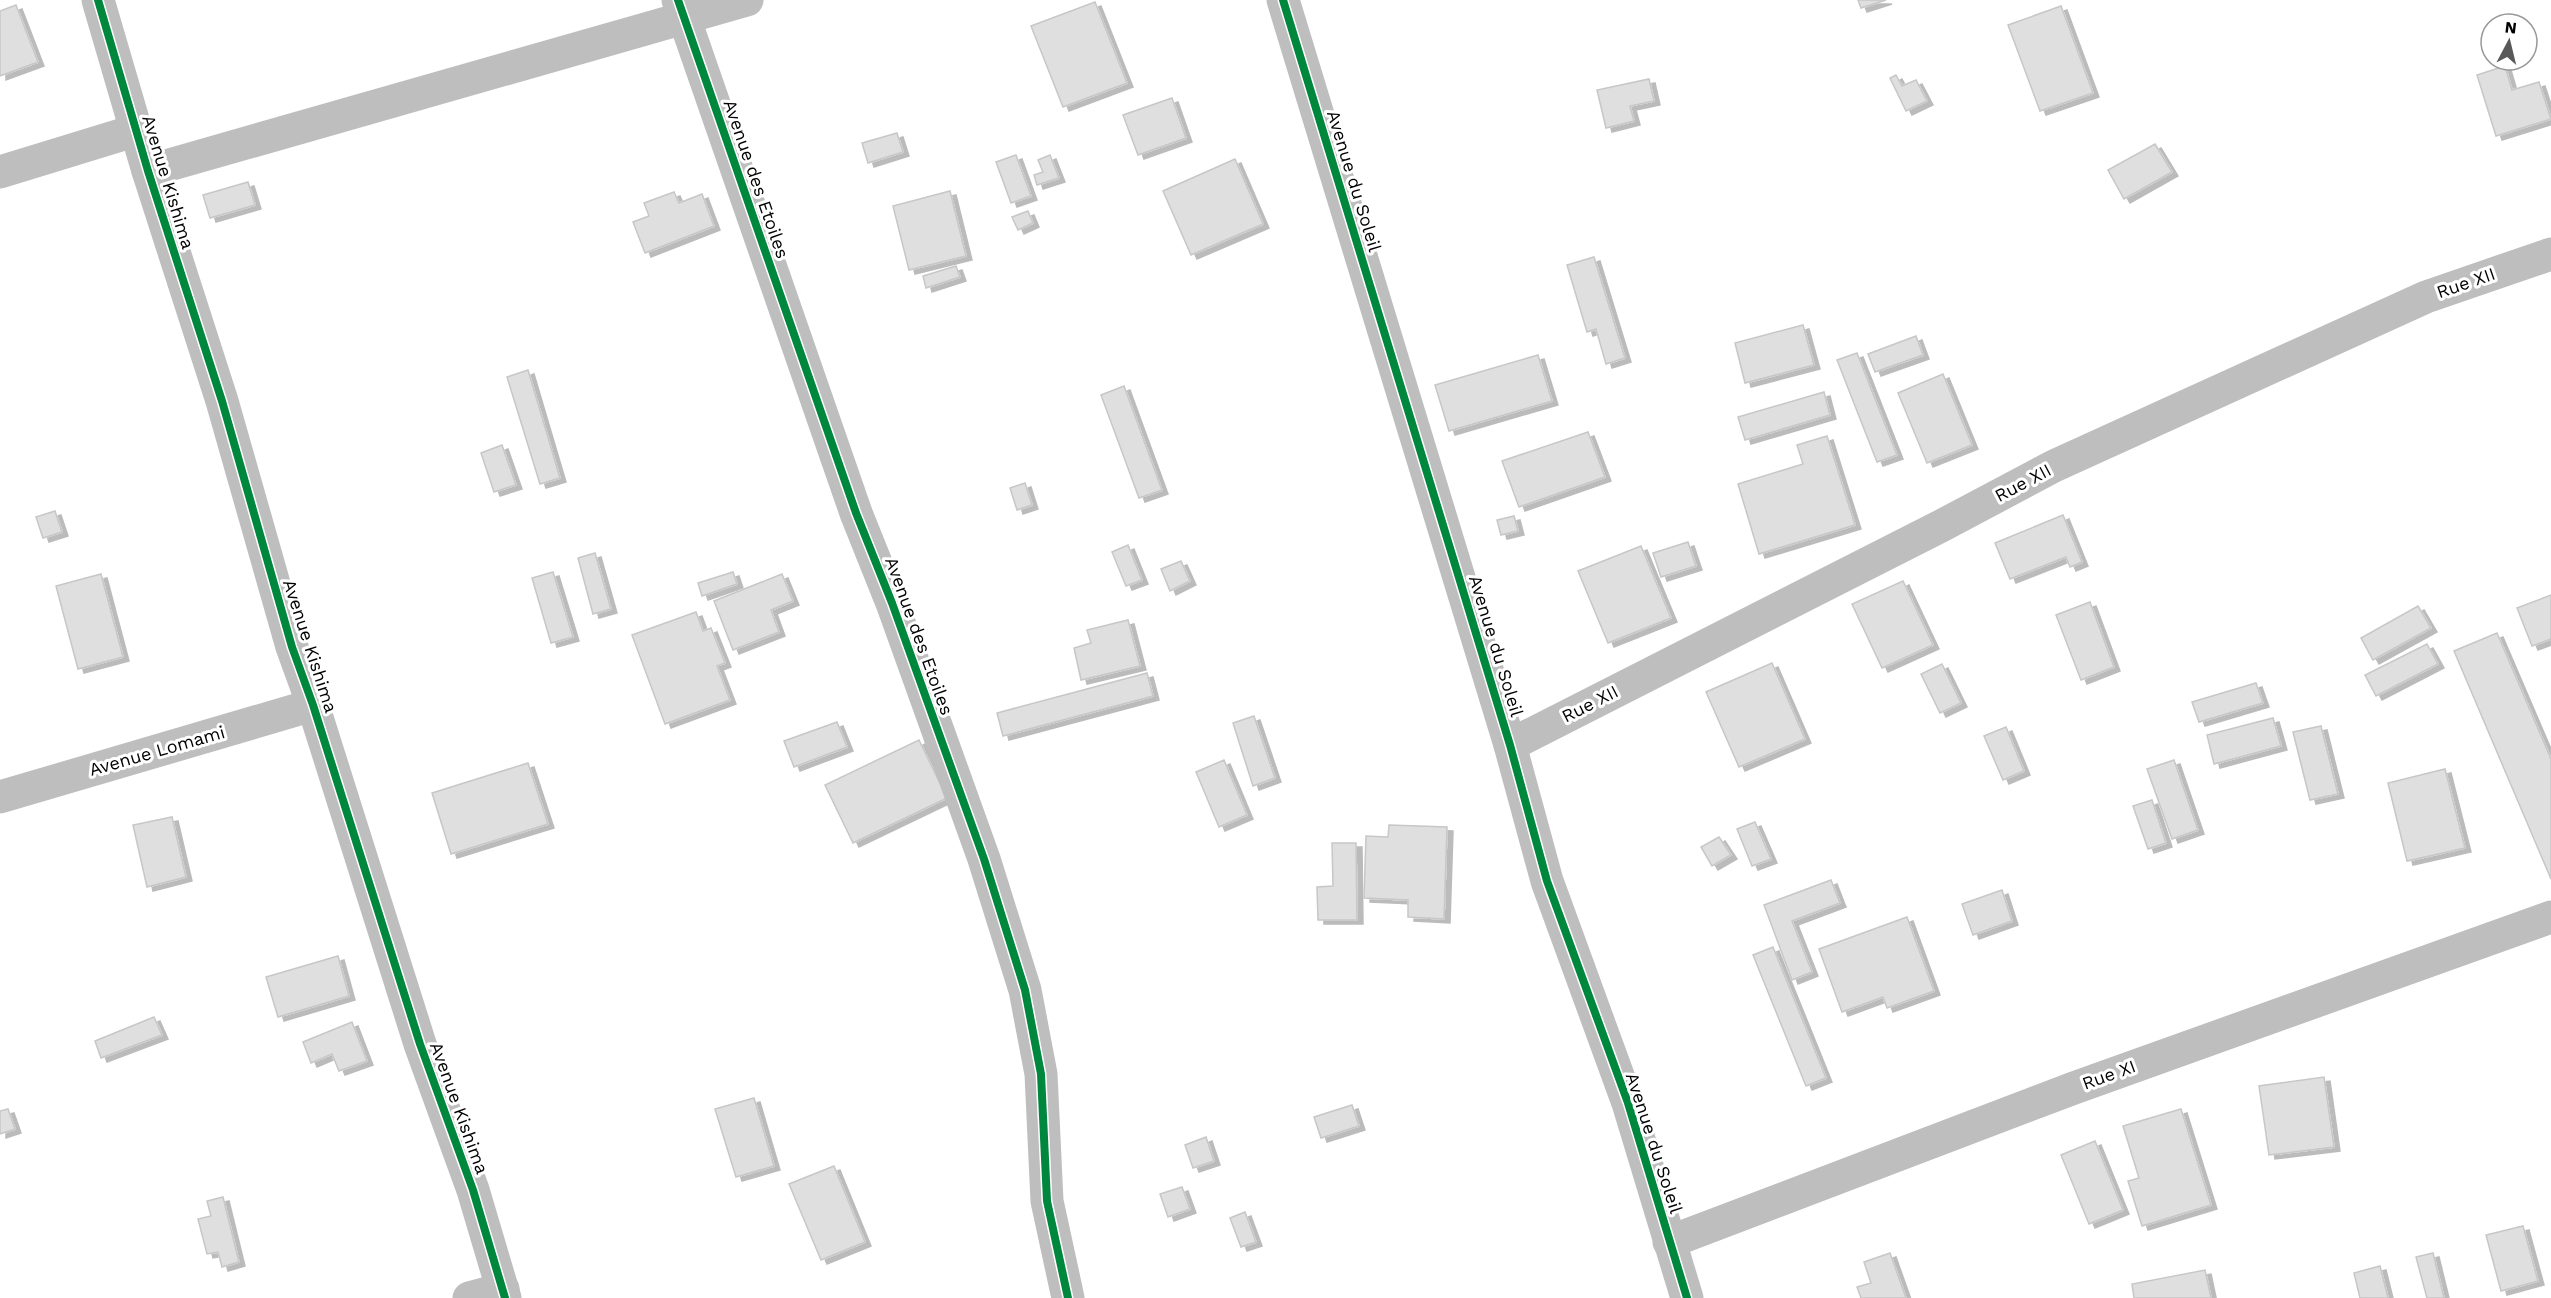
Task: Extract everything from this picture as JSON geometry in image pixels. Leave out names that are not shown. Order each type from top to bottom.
[{"type":"street","name":"Avenue Kishima","points":[[98,0],[148,171],[222,401],[291,647],[313,705],[420,1044],[472,1190],[504,1293]]},
{"type":"street","points":[[148,171],[681,10],[747,0]]},
{"type":"street","name":"Avenue du Soleil","points":[[1283,0],[1510,745],[1547,881],[1628,1103],[1687,1298]]},
{"type":"street","name":"Avenue des Etoiles","points":[[681,10],[856,513],[892,603],[984,860],[1025,990],[1041,1074],[1047,1201],[1068,1298]]},
{"type":"street","points":[[0,172],[136,130]]},
{"type":"street","name":"Rue XII","points":[[1510,745],[1941,526],[2054,466],[2426,297],[2551,254]]},
{"type":"street","name":"Avenue Lomami","points":[[0,797],[313,705]]},
{"type":"street","name":"Rue XI","points":[[1670,1242],[2074,1088],[2551,917]]},
{"type":"street","points":[[470,1298],[504,1293]]},
{"type":"building","points":[[1858,0],[1886,0],[1861,8]]},
{"type":"building","points":[[1095,2],[1127,83],[1063,107],[1031,26]]},
{"type":"building","points":[[16,5],[38,62],[0,76],[0,11]]},
{"type":"building","points":[[2061,6],[2093,93],[2040,111],[2008,25]]},
{"type":"building","points":[[2486,72],[2507,72],[2512,90],[2539,82],[2551,119],[2496,136],[2477,75]]},
{"type":"building","points":[[1896,75],[1902,86],[1916,80],[1927,101],[1906,111],[1890,78]]},
{"type":"building","points":[[1649,79],[1654,101],[1630,106],[1634,121],[1606,128],[1597,90]]},
{"type":"building","points":[[1172,98],[1186,138],[1138,155],[1123,115]]},
{"type":"building","points":[[897,133],[903,152],[868,163],[862,143]]},
{"type":"building","points":[[2155,144],[2172,172],[2124,199],[2108,170]]},
{"type":"building","points":[[1016,155],[1031,196],[1011,203],[996,162]]},
{"type":"building","points":[[1050,155],[1059,178],[1037,185],[1034,175],[1043,172],[1038,160]]},
{"type":"building","points":[[1235,159],[1263,224],[1191,255],[1163,191]]},
{"type":"building","points":[[248,182],[255,205],[210,218],[203,195]]},
{"type":"building","points":[[950,191],[966,256],[909,270],[893,206]]},
{"type":"building","points":[[674,192],[679,203],[702,194],[714,226],[645,253],[633,222],[649,216],[644,203]]},
{"type":"building","points":[[1028,211],[1033,223],[1018,230],[1012,217]]},
{"type":"building","points":[[1594,257],[1625,358],[1606,364],[1596,329],[1587,332],[1567,265]]},
{"type":"building","points":[[956,266],[960,277],[926,288],[923,276]]},
{"type":"building","points":[[1803,325],[1814,365],[1745,383],[1735,343]]},
{"type":"building","points":[[1916,336],[1923,355],[1875,372],[1868,354]]},
{"type":"building","points":[[1857,353],[1897,455],[1877,462],[1837,360]]},
{"type":"building","points":[[1538,355],[1552,401],[1449,431],[1435,385]]},
{"type":"building","points":[[528,370],[560,478],[540,484],[507,377]]},
{"type":"building","points":[[1943,374],[1972,445],[1927,463],[1898,393]]},
{"type":"building","points":[[1124,386],[1162,490],[1139,498],[1101,395]]},
{"type":"building","points":[[1824,392],[1830,415],[1745,440],[1738,417]]},
{"type":"building","points":[[1588,432],[1605,477],[1519,507],[1502,461]]},
{"type":"building","points":[[1827,436],[1855,525],[1759,554],[1738,484],[1803,464],[1797,445]]},
{"type":"building","points":[[502,445],[516,485],[494,492],[481,453]]},
{"type":"building","points":[[1025,483],[1032,505],[1017,510],[1010,488]]},
{"type":"building","points":[[55,511],[62,532],[43,538],[36,517]]},
{"type":"building","points":[[2063,515],[2082,562],[2070,567],[2066,557],[2010,579],[1995,543]]},
{"type":"building","points":[[1514,516],[1518,531],[1501,535],[1497,520]]},
{"type":"building","points":[[1688,542],[1696,566],[1661,577],[1653,553]]},
{"type":"building","points":[[1128,545],[1142,580],[1126,586],[1112,552]]},
{"type":"building","points":[[1641,546],[1671,618],[1608,643],[1578,571]]},
{"type":"building","points":[[595,553],[611,609],[593,614],[578,558]]},
{"type":"building","points":[[1181,561],[1190,581],[1170,591],[1161,569]]},
{"type":"building","points":[[553,572],[573,637],[551,643],[532,578]]},
{"type":"building","points":[[733,572],[737,584],[702,596],[698,583]]},
{"type":"building","points":[[101,574],[123,657],[78,669],[56,586]]},
{"type":"building","points":[[782,574],[793,601],[771,610],[779,632],[733,650],[714,601]]},
{"type":"building","points":[[1903,581],[1933,645],[1882,668],[1852,604]]},
{"type":"building","points":[[2551,595],[2551,639],[2532,646],[2517,608]]},
{"type":"building","points":[[2090,602],[2114,667],[2081,680],[2056,615]]},
{"type":"building","points":[[2418,606],[2431,628],[2373,660],[2361,638]]},
{"type":"building","points":[[696,612],[703,631],[711,628],[725,663],[717,666],[730,700],[665,724],[632,635]]},
{"type":"building","points":[[1128,620],[1140,666],[1081,680],[1074,648],[1091,643],[1087,630]]},
{"type":"building","points":[[2497,633],[2551,759],[2551,879],[2454,651]]},
{"type":"building","points":[[2427,644],[2438,664],[2376,696],[2365,675]]},
{"type":"building","points":[[1772,663],[1805,739],[1739,767],[1706,692]]},
{"type":"building","points":[[1942,664],[1961,703],[1940,713],[1921,674]]},
{"type":"building","points":[[1147,673],[1153,696],[1003,736],[997,713]]},
{"type":"building","points":[[2256,683],[2263,703],[2199,722],[2192,702]]},
{"type":"building","points":[[1254,716],[1275,778],[1253,786],[1233,723]]},
{"type":"building","points":[[2273,718],[2281,746],[2214,764],[2207,735]]},
{"type":"building","points":[[837,722],[847,747],[794,767],[784,741]]},
{"type":"building","points":[[2321,726],[2338,794],[2310,800],[2293,732]]},
{"type":"building","points":[[2006,727],[2024,771],[2003,780],[1984,736]]},
{"type":"building","points":[[919,740],[947,798],[853,843],[825,785]]},
{"type":"building","points":[[1224,760],[1247,815],[1219,827],[1196,772]]},
{"type":"building","points":[[2174,760],[2198,830],[2172,839],[2147,769]]},
{"type":"building","points":[[528,763],[548,824],[451,854],[432,793]]},
{"type":"building","points":[[2445,769],[2465,848],[2407,861],[2388,783]]},
{"type":"building","points":[[2152,800],[2166,843],[2148,849],[2133,806]]},
{"type":"building","points":[[172,817],[186,877],[147,887],[133,825]]},
{"type":"building","points":[[1755,822],[1771,859],[1752,866],[1737,829]]},
{"type":"building","points":[[1389,825],[1447,827],[1444,919],[1408,917],[1408,900],[1364,898],[1366,836],[1388,837]]},
{"type":"building","points":[[1719,837],[1731,855],[1712,866],[1701,847]]},
{"type":"building","points":[[1332,843],[1356,843],[1357,920],[1318,920],[1317,887],[1333,886]]},
{"type":"building","points":[[1831,880],[1840,903],[1792,921],[1812,972],[1792,980],[1764,905]]},
{"type":"building","points":[[2002,890],[2012,921],[1973,935],[1962,904]]},
{"type":"building","points":[[1907,917],[1934,991],[1887,1008],[1883,997],[1842,1012],[1819,949]]},
{"type":"building","points":[[1773,947],[1826,1078],[1806,1086],[1753,955]]},
{"type":"building","points":[[338,956],[349,996],[278,1017],[266,977]]},
{"type":"building","points":[[154,1017],[162,1035],[101,1058],[95,1041]]},
{"type":"building","points":[[352,1022],[367,1061],[339,1071],[332,1054],[311,1063],[303,1042]]},
{"type":"building","points":[[2324,1077],[2334,1147],[2269,1155],[2259,1086]]},
{"type":"building","points":[[754,1098],[774,1166],[736,1177],[715,1109]]},
{"type":"building","points":[[1352,1105],[1359,1126],[1321,1138],[1314,1117]]},
{"type":"building","points":[[8,1109],[15,1129],[0,1134],[0,1111]]},
{"type":"building","points":[[2181,1109],[2211,1205],[2142,1226],[2128,1181],[2139,1178],[2123,1126]]},
{"type":"building","points":[[1206,1137],[1214,1161],[1193,1168],[1185,1145]]},
{"type":"building","points":[[2095,1141],[2123,1210],[2089,1224],[2061,1155]]},
{"type":"building","points":[[834,1166],[865,1242],[821,1260],[789,1184]]},
{"type":"building","points":[[1182,1187],[1190,1209],[1168,1217],[1160,1194]]},
{"type":"building","points":[[223,1197],[239,1262],[222,1267],[218,1252],[207,1254],[198,1219],[211,1216],[207,1201]]},
{"type":"building","points":[[1245,1212],[1256,1242],[1241,1247],[1230,1218]]},
{"type":"building","points":[[2523,1226],[2538,1281],[2501,1291],[2486,1235]]},
{"type":"building","points":[[1890,1253],[1906,1298],[1861,1298],[1857,1287],[1871,1283],[1864,1262]]},
{"type":"building","points":[[2433,1253],[2444,1298],[2427,1298],[2416,1257]]},
{"type":"building","points":[[2380,1266],[2388,1298],[2360,1298],[2354,1273]]},
{"type":"building","points":[[2205,1270],[2211,1298],[2134,1298],[2132,1284]]},
{"type":"cycle path","points":[[98,0],[148,171],[222,401],[292,647],[313,705],[420,1044],[473,1190],[505,1298]]},
{"type":"cycle path","points":[[678,0],[856,513],[892,603],[984,859],[1025,990],[1041,1074],[1047,1201],[1068,1298]]},
{"type":"cycle path","points":[[1283,0],[1510,745],[1547,881],[1628,1103],[1687,1298]]}]
